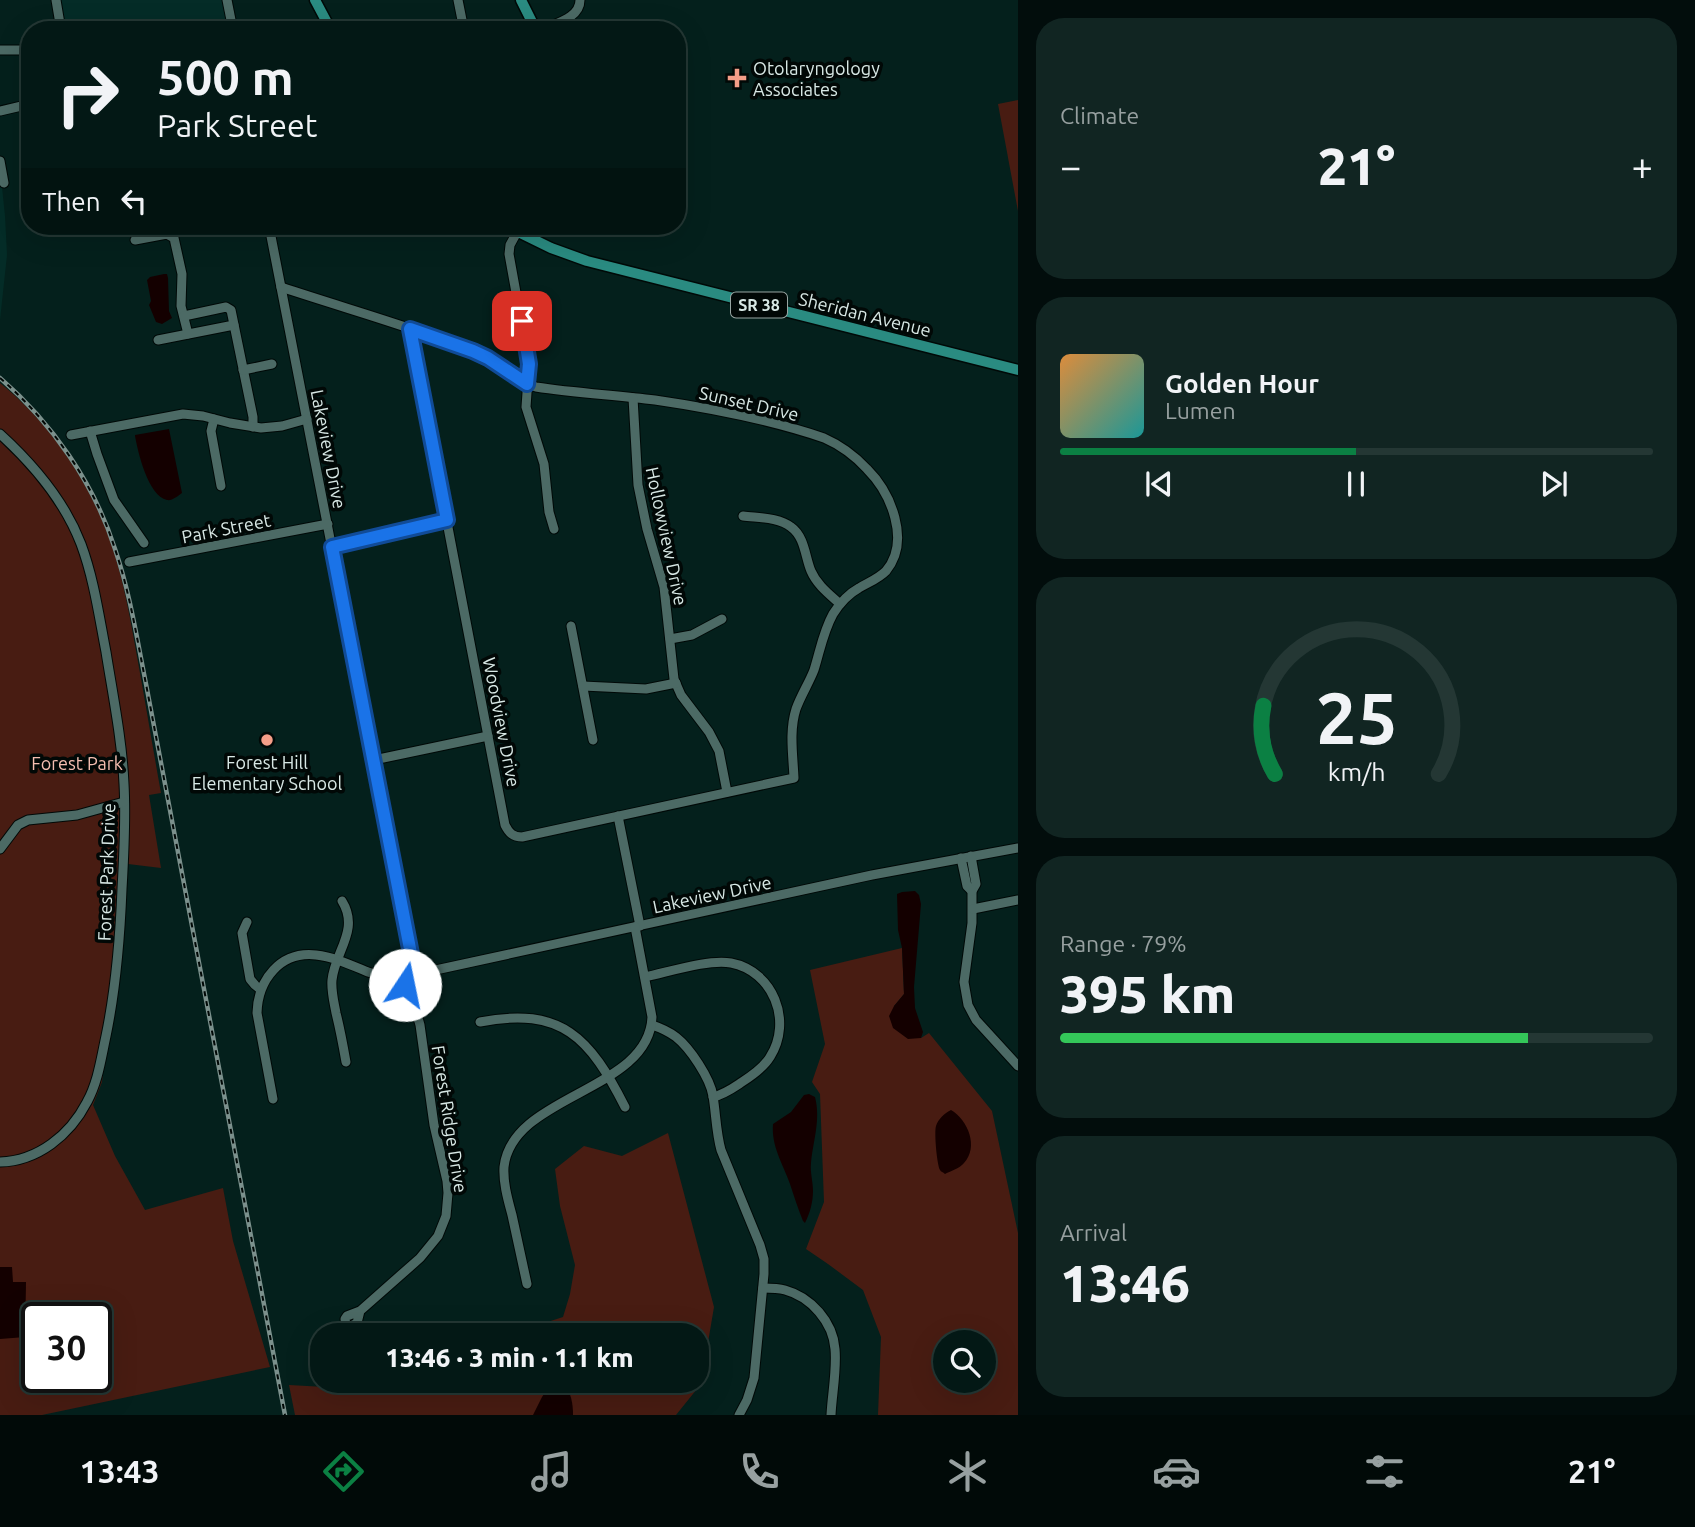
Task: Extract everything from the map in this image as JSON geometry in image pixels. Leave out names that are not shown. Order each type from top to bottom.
[{"type":"main road","points":[[315,0],[326,21]]},
{"type":"main road","points":[[520,0],[531,21]]},
{"type":"main road","name":"Sheridan Avenue","points":[[528,235],[551,248],[597,264],[1018,370]]},
{"type":"street","points":[[56,0],[60,21]]},
{"type":"street","points":[[227,0],[231,21]]},
{"type":"street","points":[[458,0],[462,21]]},
{"type":"street","points":[[561,21],[580,9],[580,0]]},
{"type":"street","points":[[0,50],[21,50]]},
{"type":"street","points":[[0,111],[21,106]]},
{"type":"street","points":[[0,161],[4,183]]},
{"type":"street","points":[[135,240],[162,235]]},
{"type":"street","points":[[169,235],[174,238],[188,334]]},
{"type":"street","name":"Lakeview Drive","points":[[271,235],[412,959],[419,970],[431,971],[872,875],[1018,848]]},
{"type":"street","points":[[515,235],[509,254],[529,364],[525,399],[527,416],[544,464],[549,512],[554,529]]},
{"type":"street","name":"Sunset Drive","points":[[281,287],[473,351],[527,384],[545,389],[710,409],[815,435],[833,442],[867,468],[884,491],[891,507],[897,529],[897,546],[884,573],[851,593],[840,604],[828,626],[793,722],[794,778]]},
{"type":"street","points":[[184,316],[229,307],[253,427]]},
{"type":"street","points":[[159,340],[234,325]]},
{"type":"street","name":"Woodview Drive","points":[[410,329],[505,825],[509,833],[522,836],[794,778]]},
{"type":"street","points":[[243,370],[272,364]]},
{"type":"street","name":"Hollowview Drive","points":[[633,398],[638,485],[664,587],[676,683],[719,751],[727,792]]},
{"type":"street","points":[[71,435],[183,414],[253,427],[282,426],[307,419]]},
{"type":"street","points":[[214,419],[211,427],[212,439],[221,486]]},
{"type":"street","points":[[90,431],[114,500],[144,543]]},
{"type":"street","name":"Forest Park Drive","points":[[0,435],[24,458],[53,493],[73,527],[86,557],[115,705],[124,783],[124,855],[119,953],[110,1017],[96,1083],[77,1119],[55,1141],[32,1156],[0,1162]]},
{"type":"street","points":[[743,516],[782,522],[792,527],[801,540],[810,570],[816,580],[840,604]]},
{"type":"street","points":[[332,547],[447,520]]},
{"type":"street","name":"Park Street","points":[[129,562],[328,524]]},
{"type":"street","points":[[670,639],[692,635],[722,619]]},
{"type":"street","points":[[571,626],[593,740]]},
{"type":"street","points":[[583,686],[646,689],[676,683]]},
{"type":"street","points":[[374,760],[488,736]]},
{"type":"street","points":[[0,849],[18,825],[28,820],[77,815],[124,802]]},
{"type":"street","points":[[527,1284],[505,1186],[504,1169],[509,1148],[528,1125],[609,1076],[639,1053],[652,1025],[652,1008],[618,816]]},
{"type":"street","points":[[971,856],[976,884],[972,891],[971,936],[964,982],[968,1005],[976,1020],[1018,1066]]},
{"type":"street","points":[[961,858],[967,886],[972,891]]},
{"type":"street","points":[[973,909],[1018,900]]},
{"type":"street","points":[[342,901],[349,921],[332,978],[332,991],[345,1062]]},
{"type":"street","points":[[247,922],[242,933],[250,979],[260,989]]},
{"type":"street","points":[[273,1099],[257,1013],[260,989],[273,970],[286,960],[313,955],[338,960],[405,985],[415,966]]},
{"type":"street","points":[[645,977],[721,962],[738,965],[753,972],[764,981],[772,993],[778,1006],[780,1026],[772,1054],[763,1066],[749,1077],[723,1094],[713,1097]]},
{"type":"street","name":"Forest Ridge Drive","points":[[360,1311],[427,1251],[438,1236],[447,1203],[448,1186],[434,1125],[420,1025],[411,990],[405,985]]},
{"type":"street","points":[[480,1023],[513,1017],[542,1020],[557,1025],[592,1051],[625,1107]]},
{"type":"street","points":[[652,1025],[681,1041],[706,1078],[713,1097],[721,1150],[762,1252],[765,1266],[754,1378],[739,1415]]},
{"type":"street","points":[[763,1288],[788,1291],[800,1297],[811,1304],[827,1322],[833,1334],[835,1350],[831,1415]]},
{"type":"shaded area","points":[[59,0],[223,0],[226,21],[62,21]]},
{"type":"shaded area","points":[[0,168],[7,255],[0,320]]},
{"type":"shaded area","points":[[167,274],[169,311],[172,318],[162,324],[156,322],[149,305],[151,301],[147,280]]},
{"type":"shaded area","points":[[169,429],[182,493],[167,500],[154,491],[149,482],[135,435]]},
{"type":"shaded area","points":[[915,891],[921,904],[914,987],[915,1008],[923,1032],[921,1038],[908,1039],[893,1028],[889,1016],[904,994],[897,894]]},
{"type":"shaded area","points":[[804,1095],[815,1097],[817,1114],[811,1163],[812,1199],[805,1223],[776,1147],[773,1124],[791,1112]]},
{"type":"shaded area","points":[[951,1110],[967,1127],[971,1149],[962,1165],[945,1174],[939,1167],[935,1129],[940,1119]]},
{"type":"shaded area","points":[[0,1267],[12,1267],[13,1282],[26,1282],[26,1302],[21,1302],[21,1337],[0,1339]]},
{"type":"shaded area","points":[[545,1393],[569,1393],[573,1415],[533,1415]]},
{"type":"green space","points":[[1018,100],[1018,211],[998,104]]},
{"type":"green space","name":"Forest Park","points":[[0,383],[52,435],[80,476],[102,520],[116,557],[127,602],[161,793],[149,795],[161,868],[128,864],[102,1082],[93,1105],[115,1156],[145,1210],[223,1188],[233,1241],[270,1367],[42,1415],[0,1415]]},
{"type":"green space","points":[[902,948],[904,994],[894,1006],[921,1038],[929,1033],[992,1111],[1018,1233],[1018,1415],[878,1415],[881,1337],[863,1290],[806,1249],[824,1202],[820,1094],[812,1082],[825,1044],[810,970]]},
{"type":"green space","points":[[668,1133],[714,1307],[709,1337],[709,1323],[545,1323],[563,1317],[575,1265],[560,1206],[555,1169],[584,1146],[622,1156]]},
{"type":"green space","points":[[289,1385],[310,1386],[310,1393],[694,1393],[676,1415],[295,1415]]},
{"type":"railway","points":[[0,378],[54,434],[83,478],[106,525],[125,582],[285,1415]]},
{"type":"place","name":"Otolaryngology Associates","points":[[737,78]]},
{"type":"place","name":"Forest Hill Elementary School","points":[[267,740]]},
{"type":"route","points":[[405,985],[415,966],[332,547],[447,520],[410,329],[488,358],[527,384],[529,364],[522,321]]}]
